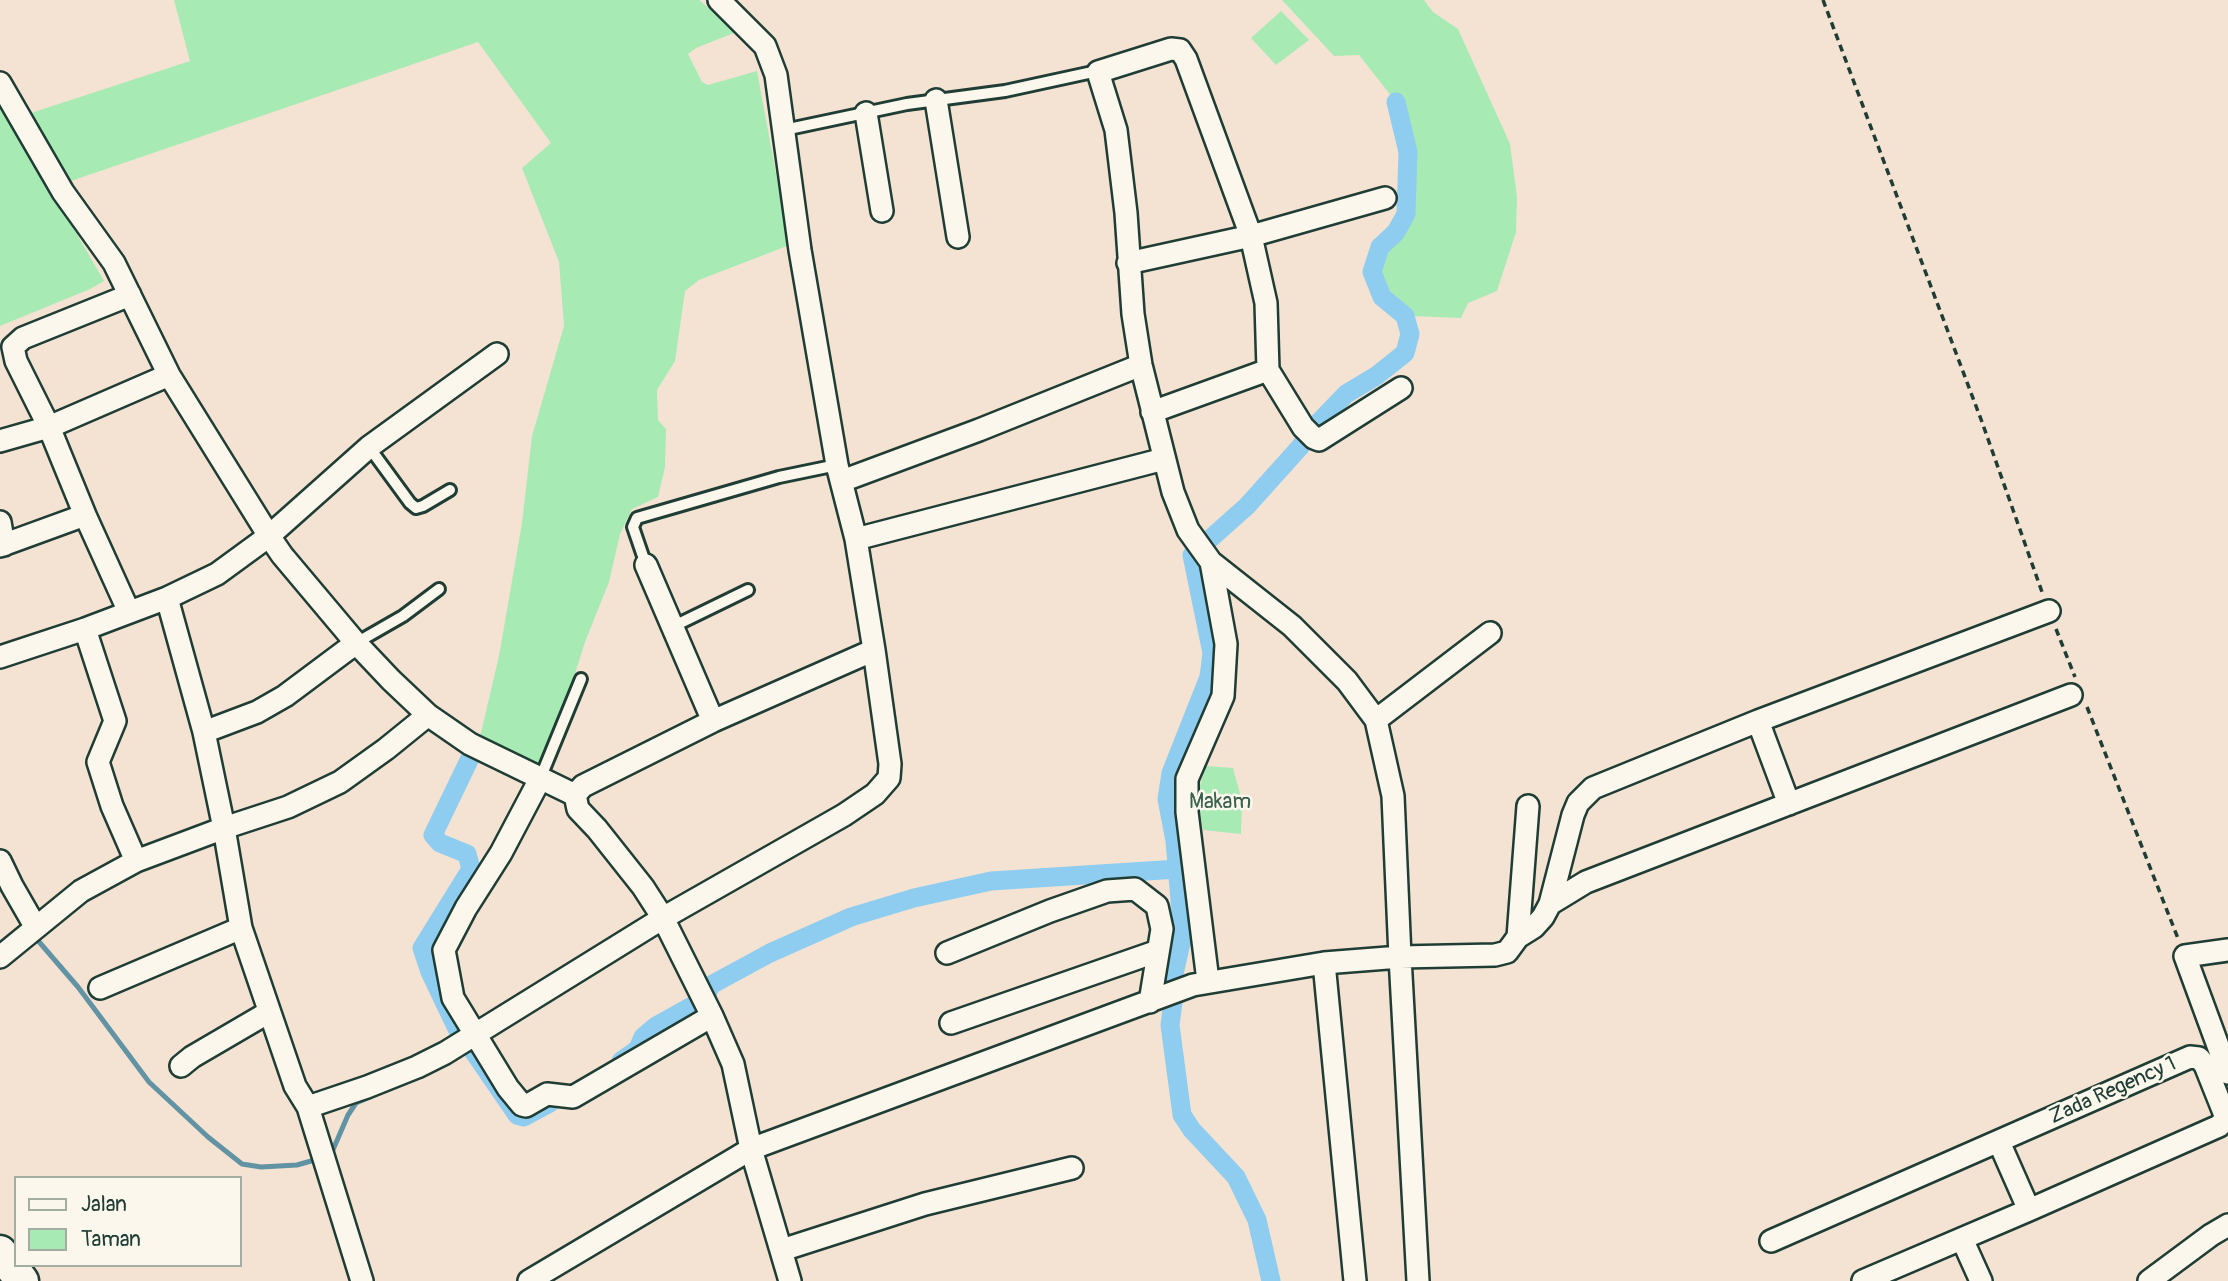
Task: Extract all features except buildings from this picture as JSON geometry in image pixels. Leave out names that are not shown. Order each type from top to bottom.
[{"type":"main road","points":[[0,1252],[22,1281]]},
{"type":"street","points":[[307,1107],[417,1067],[475,1035],[663,918],[822,828],[883,788],[889,778],[890,764],[874,650],[856,539],[840,473],[800,250],[776,75],[765,46],[719,0]]},
{"type":"street","points":[[1401,388],[1319,440],[1308,433],[1268,370],[1266,303],[1251,236],[1186,59],[1180,50],[1171,49],[1098,72],[1116,130],[1126,213],[1133,314],[1141,365],[1180,512],[1188,530],[1205,555],[1292,626],[1347,681],[1376,720],[1393,796],[1399,957],[1418,1281]]},
{"type":"street","points":[[0,83],[63,192],[114,263],[169,375],[269,536],[356,643],[428,715],[470,744],[576,795]]},
{"type":"street","points":[[936,100],[958,237]]},
{"type":"street","points":[[866,113],[882,211]]},
{"type":"street","points":[[1128,264],[1251,236],[1385,198]]},
{"type":"street","points":[[130,295],[23,338],[13,347],[16,361],[49,427],[85,515],[130,612]]},
{"type":"street","points":[[0,657],[167,598],[217,574],[269,536],[369,447],[497,354]]},
{"type":"street","points":[[840,473],[979,430],[1141,365]]},
{"type":"street","points":[[1152,412],[1268,370]]},
{"type":"street","points":[[0,442],[49,427],[169,375]]},
{"type":"street","points":[[856,539],[1164,459]]},
{"type":"street","points":[[0,522],[2,545],[85,515]]},
{"type":"street","points":[[1200,983],[1187,779],[1223,696],[1226,644],[1205,555]]},
{"type":"street","points":[[646,565],[713,722]]},
{"type":"street","points":[[167,598],[204,732],[224,828],[240,928],[295,1086],[307,1107],[362,1281]]},
{"type":"street","points":[[528,1281],[751,1149],[1200,983],[1324,963],[1399,957],[1494,955],[1507,952],[1518,937],[1534,927],[1543,917],[1550,904],[1573,816],[1578,803],[1593,788],[1758,721],[2049,611]]},
{"type":"street","points":[[85,629],[115,721],[98,762],[112,806],[136,861]]},
{"type":"street","points":[[1376,720],[1490,633]]},
{"type":"street","points":[[204,732],[257,712],[285,696],[356,643]]},
{"type":"street","points":[[790,1281],[751,1149],[733,1064],[712,1016],[663,918],[635,877],[578,809],[576,795],[583,786],[713,722],[874,650]]},
{"type":"street","points":[[1550,904],[1586,881],[2078,694]]},
{"type":"street","points":[[0,957],[81,891],[136,861],[288,807],[340,782],[387,749],[428,715]]},
{"type":"street","points":[[1758,721],[1789,804]]},
{"type":"street","points":[[540,779],[501,853],[466,908],[444,950],[453,998],[508,1088],[522,1105],[526,1106],[547,1094],[573,1097],[712,1016]]},
{"type":"street","points":[[1518,937],[1528,806]]},
{"type":"street","points":[[0,861],[36,926]]},
{"type":"street","points":[[947,954],[1107,891],[1135,889],[1157,906],[1162,929],[1158,951],[1158,999]]},
{"type":"street","points":[[100,988],[240,928]]},
{"type":"street","points":[[2228,950],[2185,956],[2228,1073]]},
{"type":"street","points":[[951,1023],[1158,951]]},
{"type":"street","points":[[1324,963],[1355,1281]]},
{"type":"street","points":[[181,1066],[270,1012]]},
{"type":"street","name":"Zada Regency 1","points":[[1771,1241],[2190,1057],[2199,1058],[2205,1065],[2225,1115],[2219,1126],[1863,1281]]},
{"type":"street","points":[[1999,1142],[2029,1210]]},
{"type":"street","points":[[782,1250],[925,1204],[1072,1168]]},
{"type":"street","points":[[2149,1281],[2228,1225]]},
{"type":"street","points":[[1962,1239],[1980,1281]]},
{"type":"lane","points":[[784,130],[1098,72]]},
{"type":"lane","points":[[369,447],[416,508],[450,490]]},
{"type":"lane","points":[[646,565],[633,527],[637,518],[779,477],[840,473]]},
{"type":"lane","points":[[356,643],[402,616],[439,589]]},
{"type":"lane","points":[[672,627],[748,590]]},
{"type":"lane","points":[[540,779],[582,679]]},
{"type":"path","points":[[1823,0],[1982,422],[2078,694],[2185,956]]},
{"type":"green space","points":[[174,0],[699,0],[729,25],[734,33],[696,48],[688,54],[702,82],[708,85],[757,71],[788,239],[787,246],[699,280],[685,291],[675,361],[657,390],[658,420],[666,429],[665,467],[658,497],[632,509],[620,534],[609,582],[585,642],[567,699],[538,766],[479,741],[499,656],[522,523],[532,436],[564,326],[559,262],[522,168],[551,143],[478,42],[68,182],[28,114],[190,61]]},
{"type":"green space","points":[[1282,0],[1424,0],[1433,12],[1458,29],[1510,144],[1517,197],[1516,232],[1497,291],[1468,303],[1461,318],[1411,316],[1386,293],[1379,270],[1390,248],[1405,235],[1412,214],[1414,152],[1401,101],[1396,102],[1359,55],[1334,56]]},
{"type":"green space","points":[[1281,11],[1309,40],[1276,65],[1251,38]]},
{"type":"green space","points":[[0,101],[104,281],[0,326]]},
{"type":"green space","name":"Makam","points":[[1206,766],[1233,768],[1242,801],[1241,834],[1203,830],[1197,795]]},
{"type":"waterway","points":[[1271,1281],[1257,1220],[1236,1177],[1192,1130],[1182,1115],[1170,1025],[1174,974],[1181,943],[1181,912],[1175,841],[1167,799],[1171,773],[1209,677],[1212,653],[1192,555],[1247,506],[1346,394],[1376,376],[1405,353],[1410,334],[1405,316],[1382,297],[1372,272],[1380,247],[1396,232],[1406,214],[1408,152],[1396,102]]},
{"type":"waterway","points":[[459,1033],[430,972],[422,948],[471,869],[467,854],[440,843],[433,835],[472,754]]},
{"type":"waterway","points":[[707,994],[711,985],[770,953],[851,917],[914,898],[991,881],[1178,869]]},
{"type":"waterway","points":[[34,936],[78,987],[149,1082],[208,1137],[242,1164],[261,1167],[297,1165],[311,1161]]},
{"type":"waterway","points":[[621,1061],[638,1049],[643,1037],[656,1026],[692,1006]]},
{"type":"waterway","points":[[469,1045],[517,1115],[524,1117],[550,1103]]},
{"type":"waterway","points":[[332,1152],[356,1103],[370,1097]]}]
